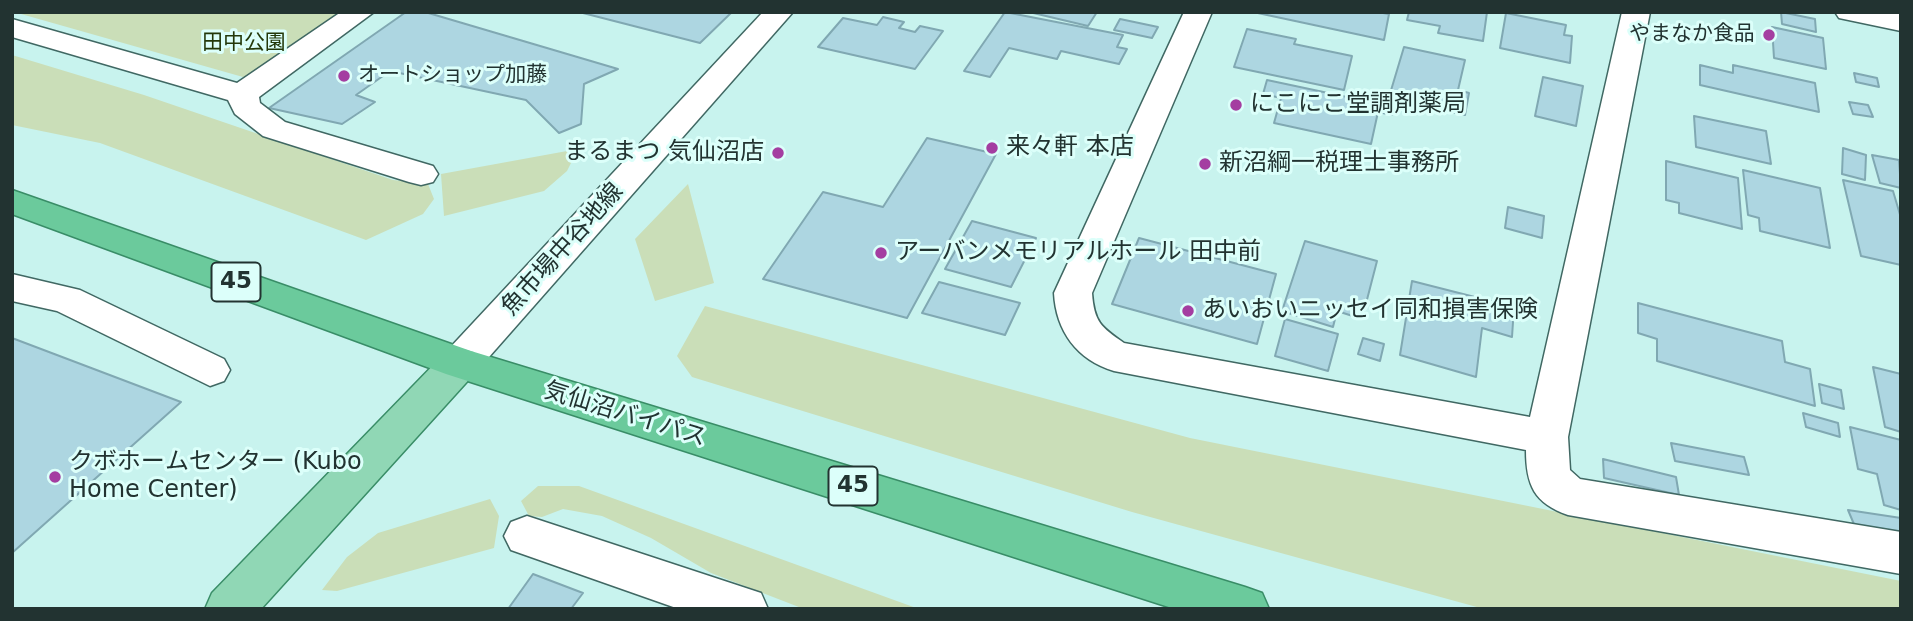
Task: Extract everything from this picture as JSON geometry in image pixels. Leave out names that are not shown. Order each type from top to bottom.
[{"type":"highway","name":"気仙沼バイパス","points":[[12,201],[460,363],[1245,609]]},
{"type":"main road","points":[[229,609],[460,363]]},
{"type":"street","points":[[242,94],[360,12]]},
{"type":"street","name":"魚市場中谷地線","points":[[460,363],[779,12]]},
{"type":"street","points":[[1198,12],[1073,293],[1074,320],[1090,339],[1114,356],[1547,437]]},
{"type":"street","points":[[1636,12],[1547,437],[1548,477],[1567,496],[1901,553]]},
{"type":"street","points":[[1849,12],[1901,22]]},
{"type":"street","points":[[12,28],[242,94]]},
{"type":"street","points":[[242,94],[246,107],[274,130],[421,174]]},
{"type":"street","points":[[12,287],[67,300],[210,370]]},
{"type":"street","points":[[527,536],[744,609]]},
{"type":"green space","name":"田中公園","points":[[14,12],[347,12],[250,79]]},
{"type":"green space","points":[[12,55],[144,95],[393,180],[428,184],[434,199],[423,214],[366,240],[100,143],[12,125]]},
{"type":"green space","points":[[578,149],[567,171],[544,191],[444,216],[441,174]]},
{"type":"green space","points":[[688,184],[714,283],[655,301],[635,239]]},
{"type":"green space","points":[[705,306],[1190,438],[1901,581],[1901,609],[1484,609],[1132,512],[692,377],[677,356]]},
{"type":"green space","points":[[538,486],[579,486],[919,609],[804,609],[711,573],[651,538],[602,516],[563,509],[542,517],[529,516],[521,501]]},
{"type":"green space","points":[[490,499],[499,516],[494,548],[337,591],[322,590],[347,557],[378,533]]},
{"type":"building","points":[[406,12],[425,12],[618,69],[584,84],[581,124],[559,133],[526,100],[390,71],[356,95],[375,102],[342,124],[269,108]]},
{"type":"building","points":[[579,12],[732,12],[700,43]]},
{"type":"building","points":[[1005,12],[1123,35],[1117,47],[1127,49],[1119,64],[1061,51],[1057,59],[1009,48],[990,77],[964,71]]},
{"type":"building","points":[[1029,12],[1097,12],[1088,26]]},
{"type":"building","points":[[1253,12],[1377,12],[1389,14],[1384,40]]},
{"type":"building","points":[[1409,12],[1487,12],[1483,41],[1438,33],[1440,26],[1407,20]]},
{"type":"building","points":[[1781,12],[1815,19],[1816,32],[1782,24]]},
{"type":"building","points":[[1506,13],[1566,25],[1564,35],[1572,36],[1570,63],[1500,48]]},
{"type":"building","points":[[883,17],[904,22],[899,28],[915,32],[920,26],[943,31],[915,69],[818,47],[843,18],[877,25]]},
{"type":"building","points":[[1120,19],[1158,27],[1152,38],[1114,30]]},
{"type":"building","points":[[1772,27],[1823,38],[1826,69],[1774,58]]},
{"type":"building","points":[[1247,29],[1296,39],[1294,44],[1352,56],[1344,90],[1234,67]]},
{"type":"building","points":[[1404,47],[1465,60],[1458,90],[1469,93],[1465,115],[1389,97]]},
{"type":"building","points":[[1700,65],[1733,73],[1733,65],[1815,83],[1819,112],[1700,85]]},
{"type":"building","points":[[1854,73],[1877,78],[1879,87],[1856,82]]},
{"type":"building","points":[[1543,77],[1583,86],[1576,126],[1535,116]]},
{"type":"building","points":[[1267,80],[1394,107],[1392,115],[1378,112],[1371,144],[1274,123],[1281,98],[1263,94]]},
{"type":"building","points":[[1849,102],[1868,105],[1873,117],[1853,114]]},
{"type":"building","points":[[1694,116],[1766,131],[1771,164],[1696,147]]},
{"type":"building","points":[[927,138],[996,154],[907,318],[763,279],[823,192],[883,207]]},
{"type":"building","points":[[1843,148],[1866,155],[1865,180],[1842,174]]},
{"type":"building","points":[[1872,155],[1899,160],[1901,188],[1880,183]]},
{"type":"building","points":[[1666,161],[1738,178],[1742,229],[1679,213],[1679,203],[1666,200]]},
{"type":"building","points":[[1743,170],[1820,188],[1830,248],[1760,231],[1759,218],[1748,215]]},
{"type":"building","points":[[1843,180],[1893,191],[1901,218],[1901,265],[1861,256]]},
{"type":"building","points":[[1508,207],[1544,216],[1542,238],[1505,228]]},
{"type":"building","points":[[972,221],[1036,238],[1011,287],[945,269]]},
{"type":"building","points":[[1139,238],[1276,274],[1257,344],[1112,304]]},
{"type":"building","points":[[1305,241],[1377,261],[1362,319],[1337,311],[1333,327],[1282,311]]},
{"type":"building","points":[[1412,281],[1514,307],[1512,337],[1482,328],[1476,377],[1400,355]]},
{"type":"building","points":[[939,282],[1020,303],[1005,335],[922,313]]},
{"type":"building","points":[[1638,303],[1782,341],[1785,362],[1810,369],[1815,406],[1657,361],[1657,339],[1638,333]]},
{"type":"building","points":[[1285,319],[1338,334],[1328,371],[1275,356]]},
{"type":"building","name":"クボホームセンター (Kubo Home Center)","points":[[12,338],[181,402],[12,553]]},
{"type":"building","points":[[1363,338],[1384,344],[1380,361],[1358,354]]},
{"type":"building","points":[[1873,367],[1901,374],[1901,432],[1885,427]]},
{"type":"building","points":[[1819,384],[1841,390],[1844,409],[1822,403]]},
{"type":"building","points":[[1803,413],[1838,423],[1840,437],[1806,427]]},
{"type":"building","points":[[1850,427],[1901,440],[1901,510],[1884,505],[1877,474],[1858,469]]},
{"type":"building","points":[[1671,443],[1744,457],[1749,475],[1675,461]]},
{"type":"building","points":[[1603,459],[1676,477],[1679,495],[1604,478]]},
{"type":"building","points":[[1848,510],[1901,518],[1901,536],[1856,529]]},
{"type":"building","points":[[533,574],[583,593],[571,609],[508,609]]},
{"type":"place","name":"やまなか食品","points":[[1769,35]]},
{"type":"place","name":"オートショップ加藤","points":[[344,76]]},
{"type":"place","name":"にこにこ堂調剤薬局","points":[[1236,105]]},
{"type":"place","name":"来々軒 本店","points":[[992,148]]},
{"type":"place","name":"まるまつ 気仙沼店","points":[[778,153]]},
{"type":"place","name":"新沼綱一税理士事務所","points":[[1205,164]]},
{"type":"place","name":"アーバンメモリアルホール 田中前","points":[[881,253]]},
{"type":"place","name":"あいおいニッセイ同和損害保険","points":[[1188,311]]},
{"type":"place","name":"クボホームセンター (Kubo Home Center)","points":[[55,477]]}]
